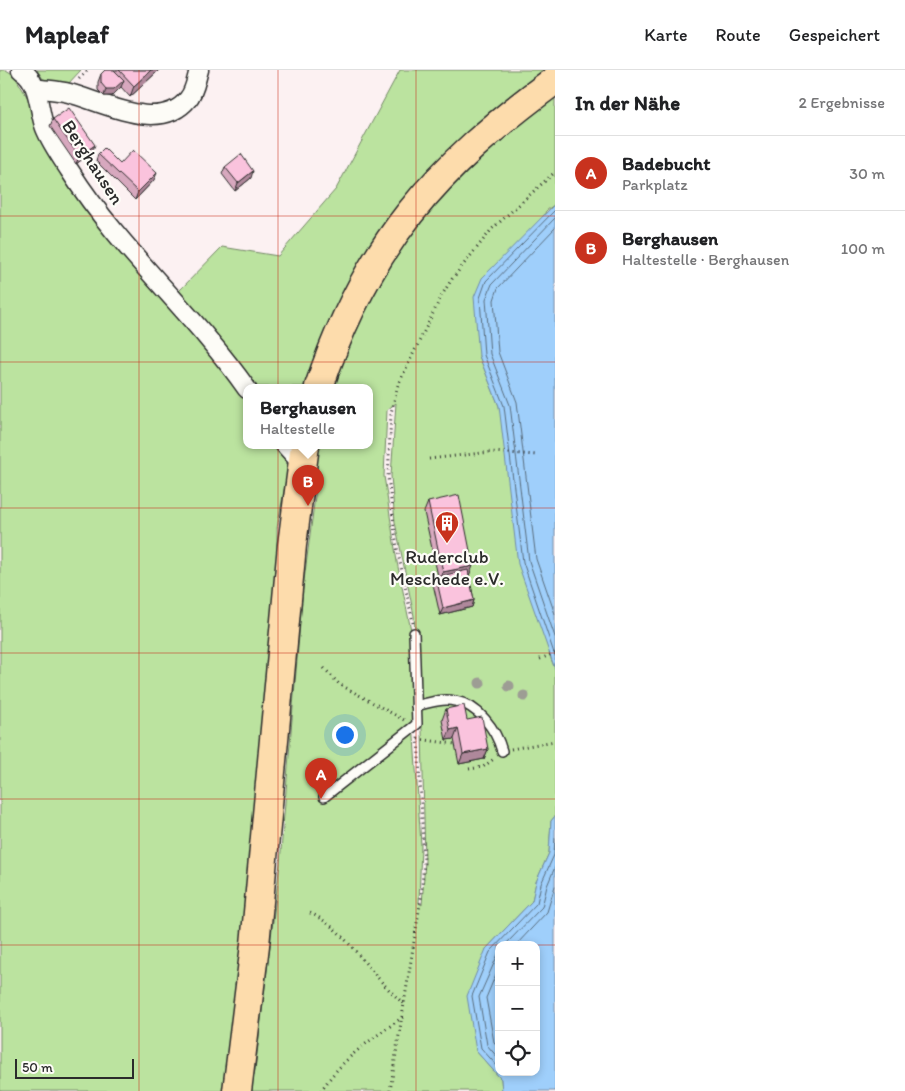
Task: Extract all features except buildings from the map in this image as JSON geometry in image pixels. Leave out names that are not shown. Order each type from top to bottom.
[{"type":"main road","points":[[321,384],[336,343],[364,280],[400,224],[450,166],[517,108],[555,80]]},
{"type":"main road","points":[[237,1091],[255,945],[293,534],[297,451]]},
{"type":"street","name":"Berghausen","points":[[28,76],[67,92],[135,113],[158,115],[178,108],[185,102],[193,92],[198,70]]},
{"type":"street","name":"Berghausen","points":[[28,76],[46,130],[94,206],[202,329],[243,384]]},
{"type":"lane","points":[[324,797],[417,724],[414,633]]},
{"type":"lane","points":[[416,706],[446,700],[456,701],[473,709],[489,724],[497,737],[502,751]]},
{"type":"path","points":[[414,633],[397,548],[388,477],[391,414],[398,385],[442,295],[452,279],[492,229],[555,172]]},
{"type":"path","points":[[429,459],[490,452],[538,455]]},
{"type":"path","points":[[540,659],[555,654]]},
{"type":"path","points":[[324,668],[339,684],[398,718],[417,724],[424,862],[421,898],[404,1016],[390,1091]]},
{"type":"path","points":[[418,739],[455,744]]},
{"type":"path","points":[[310,912],[330,924],[405,1006]]},
{"type":"path","points":[[321,1091],[335,1070],[350,1055],[404,1016]]},
{"type":"green space","points":[[0,70],[6,70],[14,75],[29,100],[54,162],[209,349],[243,394],[243,449],[282,449],[288,469],[277,528],[277,578],[260,787],[226,1091],[0,1091]]},
{"type":"green space","points":[[37,70],[81,70],[67,85],[43,79]]},
{"type":"green space","points":[[400,70],[555,70],[555,204],[546,211],[479,356],[499,406],[551,659],[555,669],[555,816],[551,821],[549,853],[536,882],[532,901],[486,949],[476,1051],[495,1072],[495,1076],[501,1079],[502,1091],[250,1091],[255,1070],[280,863],[303,588],[318,474],[299,449],[373,449],[373,384],[253,384],[220,340],[178,292],[222,247],[278,256],[336,189]],"holes":[[[396,403],[391,476],[395,522],[414,616],[422,730],[425,861],[422,905],[419,903],[421,845],[411,691],[413,640],[397,562],[384,476],[387,410]]]},
{"type":"water","points":[[555,204],[555,669],[518,564],[499,406],[479,356],[474,297],[482,278]]},
{"type":"water","points":[[555,816],[555,1091],[502,1091],[501,1079],[498,1076],[540,1076],[540,941],[495,941],[495,1072],[476,1051],[467,996],[486,949],[532,901],[536,882],[549,853],[551,821]]},
{"type":"place","name":"Berghausen","points":[[308,506]]},
{"type":"place","name":"Ruderclub Meschede e.V.","points":[[447,544]]},
{"type":"place","name":"Badebucht","points":[[321,799]]}]
